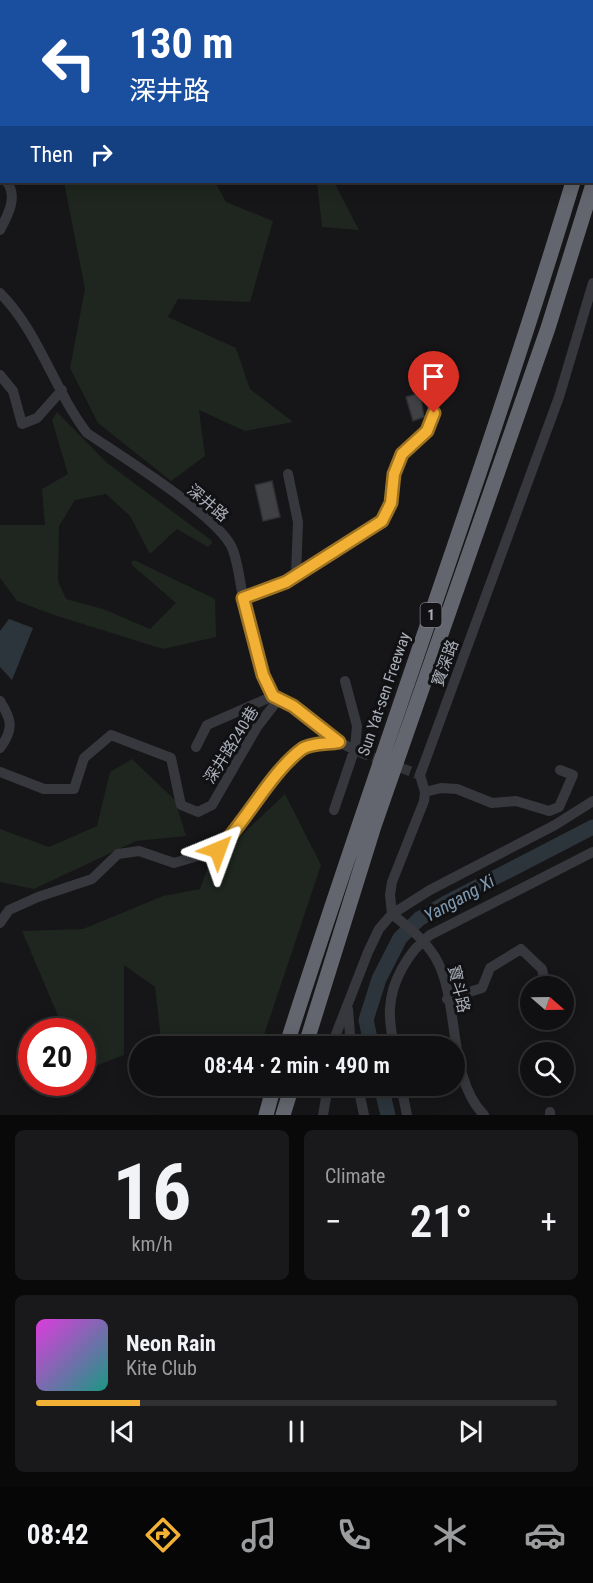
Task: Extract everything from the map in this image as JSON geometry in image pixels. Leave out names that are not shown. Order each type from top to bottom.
[{"type":"highway","name":"Sun Yat-sen Freeway","points":[[290,1036],[354,838],[497,421],[573,183]]},
{"type":"highway","name":"Sun Yat-sen Freeway","points":[[308,1036],[374,826],[548,328],[593,184]]},
{"type":"highway","points":[[266,1115],[271,1096]]},
{"type":"highway","points":[[283,1115],[289,1096]]},
{"type":"street","points":[[0,230],[12,204],[11,187],[8,183]]},
{"type":"street","name":"寶深路","points":[[425,792],[420,775],[559,398],[593,283]]},
{"type":"street","name":"深井路","points":[[0,293],[14,307],[62,390],[74,416],[87,433],[200,513],[222,534],[232,549],[263,675],[275,698]]},
{"type":"street","points":[[0,375],[13,391],[22,424],[37,418],[62,390]]},
{"type":"street","points":[[243,598],[296,575],[382,521],[391,503],[394,474],[402,454],[427,431],[434,413],[432,399]]},
{"type":"street","points":[[288,474],[298,522],[296,575]]},
{"type":"street","points":[[334,810],[357,750],[357,726],[345,681]]},
{"type":"street","points":[[196,747],[207,725],[275,698],[293,706],[339,742],[357,750]]},
{"type":"street","name":"深井路240巷","points":[[0,772],[44,789],[74,789],[84,758],[111,735],[171,758],[181,805],[198,812],[212,805],[275,698]]},
{"type":"street","points":[[0,701],[10,717],[9,735],[0,748]]},
{"type":"street","points":[[0,923],[9,910],[38,897],[92,879],[118,854],[140,850],[174,863],[218,850],[237,831],[283,767],[304,748],[339,742]]},
{"type":"street","points":[[392,914],[391,888],[425,792],[441,788],[457,789],[492,803],[516,801],[549,812],[559,807],[573,775],[560,770]]},
{"type":"street","points":[[335,1036],[379,929],[392,914],[430,890],[555,825],[593,801]]},
{"type":"street","points":[[393,1036],[390,1007],[410,954],[423,940],[593,852]]},
{"type":"street","name":"寶斗路","points":[[392,914],[423,940],[440,966],[461,1067],[476,1104],[484,1115]]},
{"type":"street","points":[[447,999],[482,988],[490,968],[521,949],[542,969],[544,976]]},
{"type":"street","points":[[347,1003],[350,1036]]},
{"type":"street","points":[[323,1115],[326,1096]]},
{"type":"street","points":[[360,1096],[364,1115]]},
{"type":"street","points":[[403,1096],[407,1115]]},
{"type":"shaded area","points":[[64,183],[216,183],[226,202],[273,221],[250,302],[178,299],[168,317],[236,348],[250,389],[293,422],[245,431],[199,410],[205,456],[171,481],[98,423],[70,368],[85,289]]},
{"type":"shaded area","points":[[317,183],[335,183],[359,230],[322,227]]},
{"type":"shaded area","points":[[57,412],[107,463],[212,543],[208,547],[177,529],[150,554],[130,516],[106,494],[75,500],[59,526],[58,581],[66,599],[103,609],[150,629],[176,603],[132,565],[131,562],[134,560],[215,599],[216,637],[163,649],[17,601],[0,578],[0,525],[45,525],[42,489],[68,474],[52,420]]},
{"type":"shaded area","points":[[9,619],[33,628],[12,680],[0,667],[0,631]]},
{"type":"shaded area","points":[[132,759],[175,800],[186,836],[136,841],[34,889],[0,882],[0,829],[49,847],[97,826],[110,772]]},
{"type":"shaded area","points":[[285,794],[321,865],[264,1036],[161,1036],[155,987],[124,965],[124,1055],[96,1066],[96,1018],[59,1018],[22,931],[83,929],[163,896],[200,889],[208,867]]},
{"type":"building","points":[[420,393],[424,417],[413,421],[406,397]]},
{"type":"building","points":[[272,481],[280,517],[263,521],[255,485]]},
{"type":"waterway","name":"Yangang Xi","points":[[370,1036],[366,1020],[379,979],[400,938],[419,919],[593,827]]},
{"type":"waterway","name":"Yangang Xi","points":[[383,1096],[388,1115]]},
{"type":"tunnel","points":[[359,752],[420,775]]},
{"type":"route","points":[[218,850],[237,831],[283,767],[304,748],[339,742],[293,706],[273,696],[263,675],[243,598],[286,582],[382,521],[391,503],[394,474],[402,454],[427,431],[434,413]]}]
